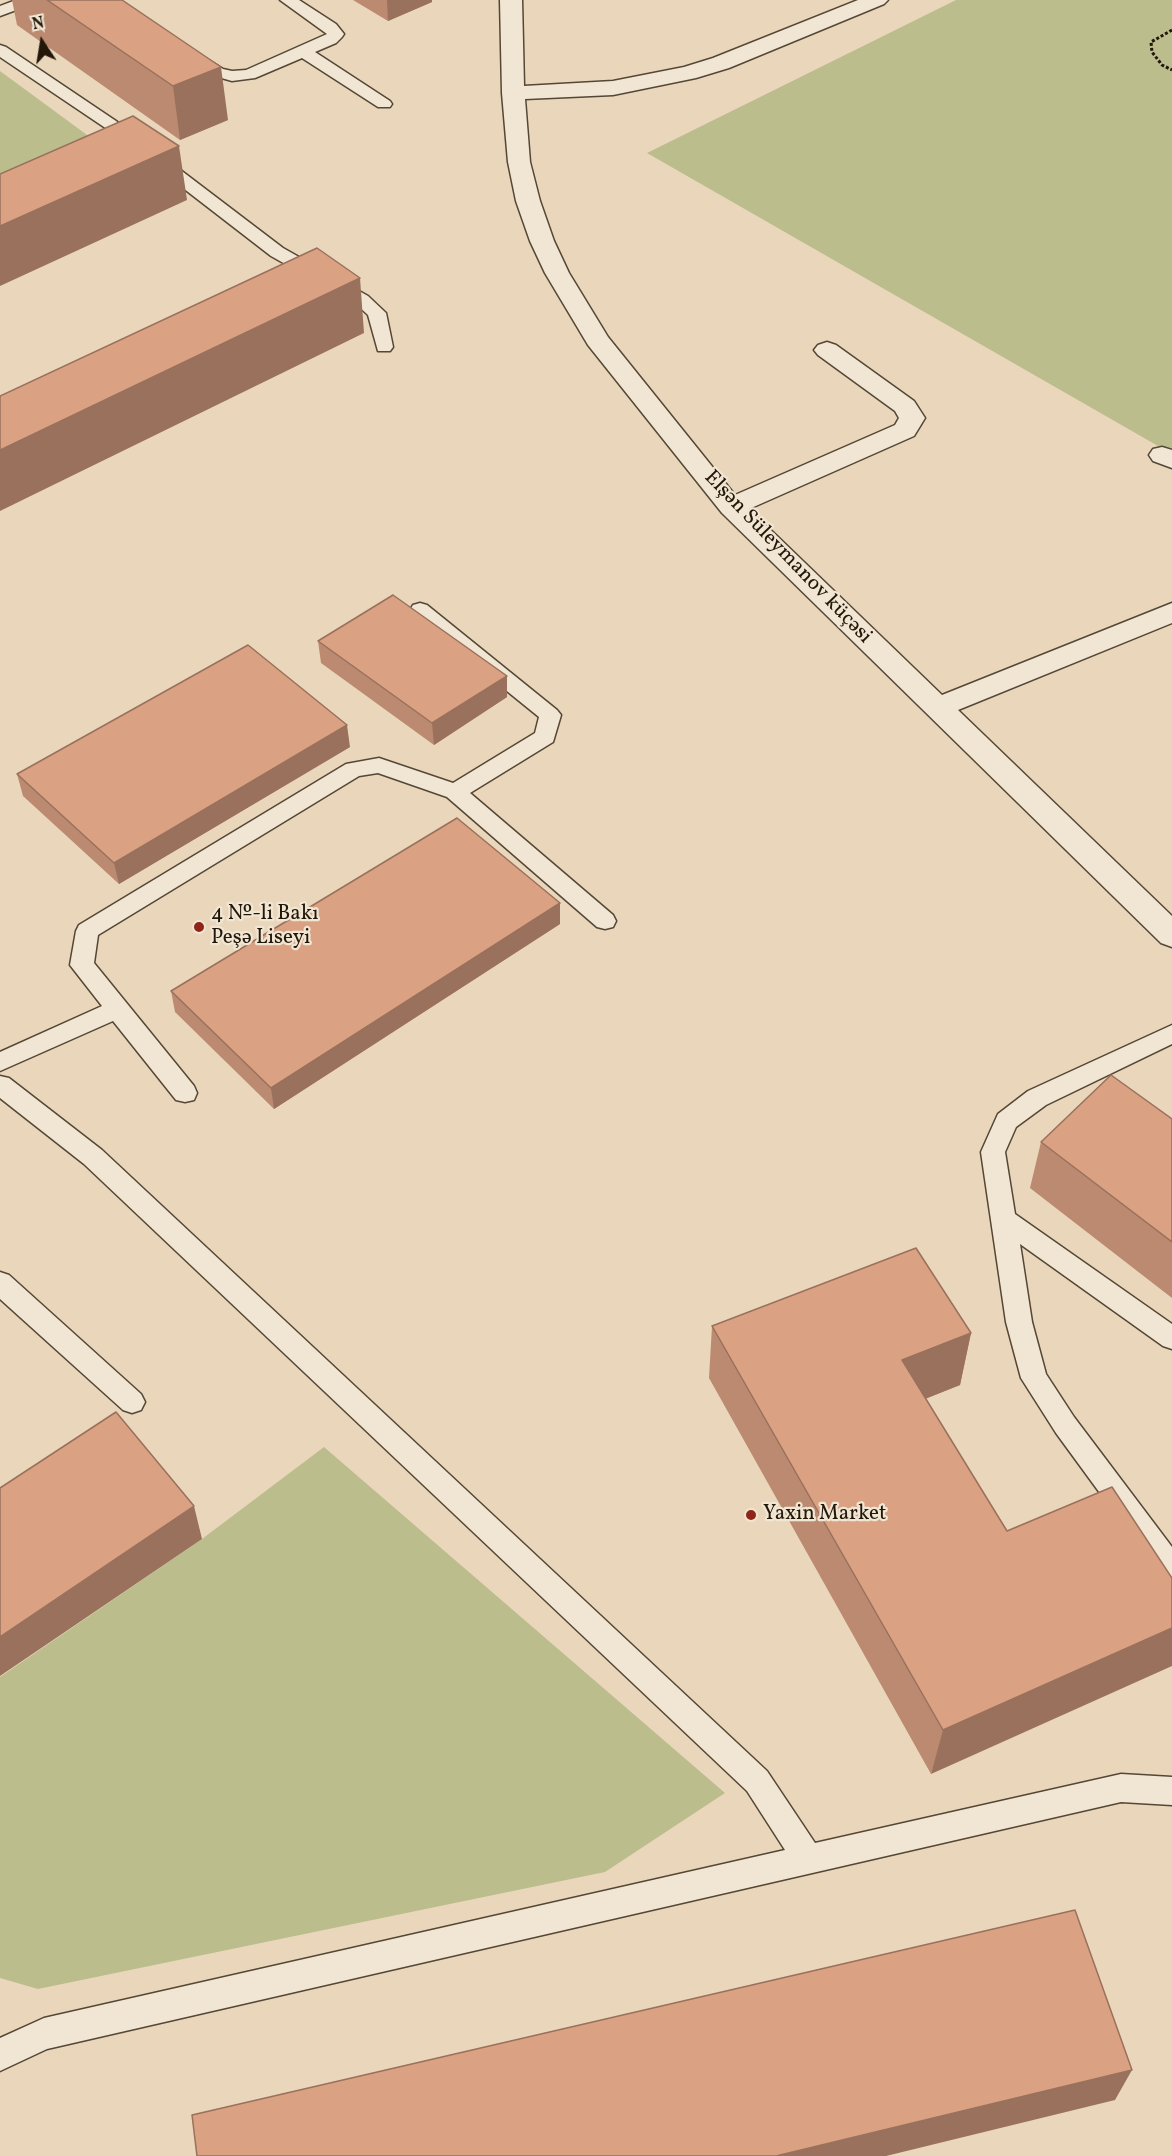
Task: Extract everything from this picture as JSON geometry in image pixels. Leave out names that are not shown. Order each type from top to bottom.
[{"type":"street","name":"Elşən Süleymanov küçəsi","points":[[511,0],[513,93],[519,162],[528,201],[542,241],[557,273],[597,340],[731,507],[1172,935]]},
{"type":"street","points":[[513,93],[613,88],[688,73],[721,63],[877,0]]},
{"type":"street","points":[[731,507],[905,430],[912,418],[905,406],[827,350]]},
{"type":"street","points":[[936,708],[1172,612]]},
{"type":"lane","points":[[0,11],[30,0]]},
{"type":"lane","points":[[178,46],[218,72],[232,76],[249,75],[330,40],[336,34],[330,27],[288,0]]},
{"type":"lane","points":[[0,50],[110,124],[277,252],[362,300],[377,313],[384,347]]},
{"type":"lane","points":[[303,52],[384,105]]},
{"type":"lane","points":[[126,162],[147,152]]},
{"type":"lane","points":[[287,281],[308,270]]},
{"type":"lane","points":[[420,610],[550,715],[545,737],[455,792]]},
{"type":"lane","points":[[185,1093],[82,965],[87,931],[354,769],[380,765],[455,792],[605,921]]},
{"type":"lane","points":[[0,1062],[117,1009]]},
{"type":"lane","points":[[1172,1034],[1037,1098],[1008,1121],[993,1152],[1019,1322],[1034,1378],[1065,1425],[1172,1569]]},
{"type":"lane","points":[[0,1084],[93,1157],[757,1781],[809,1860]]},
{"type":"lane","points":[[1003,1219],[1172,1338]]},
{"type":"lane","points":[[0,1283],[132,1402]]},
{"type":"lane","points":[[0,2055],[44,2034],[1121,1788],[1172,1791]]},
{"type":"path","points":[[1172,30],[1151,42],[1152,52],[1162,65],[1172,70]]},
{"type":"green space","points":[[956,0],[1172,0],[1172,454],[647,153]]},
{"type":"green space","points":[[0,71],[113,154],[0,203]]},
{"type":"green space","points":[[324,1447],[725,1793],[605,1872],[38,1989],[0,1978],[0,1677],[202,1539]]},
{"type":"building","points":[[47,0],[122,0],[221,67],[173,86]]},
{"type":"building","points":[[133,116],[179,146],[0,226],[0,174]]},
{"type":"building","points":[[317,248],[360,278],[0,450],[0,396]]},
{"type":"building","points":[[393,595],[507,676],[432,723],[318,641]]},
{"type":"building","points":[[248,645],[347,725],[114,863],[17,774]]},
{"type":"building","points":[[457,818],[560,903],[271,1088],[171,991]]},
{"type":"building","points":[[1111,1075],[1172,1119],[1172,1242],[1041,1142]]},
{"type":"building","points":[[916,1248],[971,1333],[902,1360],[1007,1531],[1112,1487],[1172,1578],[1172,1628],[943,1730],[712,1326]]},
{"type":"building","points":[[116,1412],[194,1506],[0,1637],[0,1488]]},
{"type":"building","points":[[1075,1910],[1132,2070],[776,2156],[197,2156],[192,2115]]},
{"type":"place","name":"4 №-li Bakı Peşə Liseyi","points":[[199,927]]},
{"type":"place","name":"Yaxin Market","points":[[751,1515]]}]
